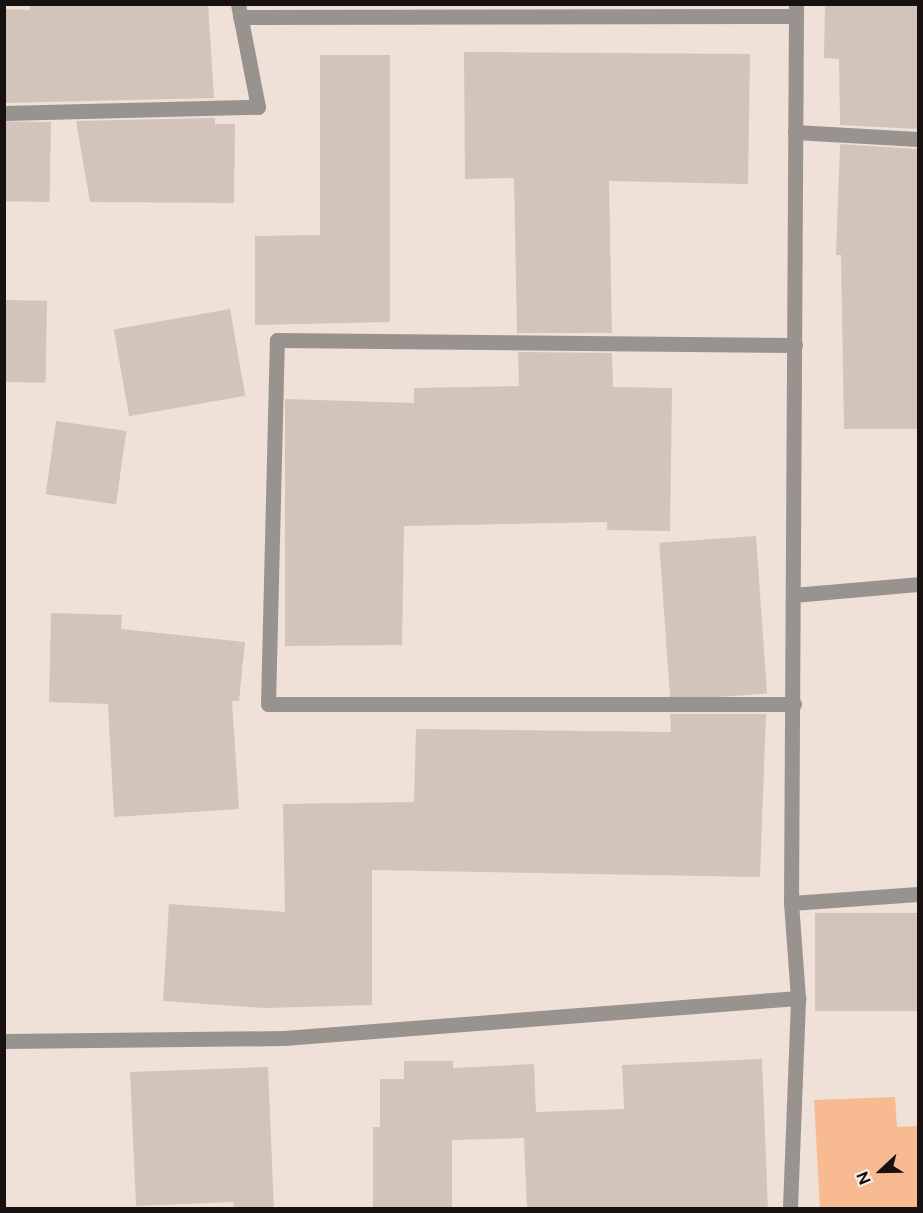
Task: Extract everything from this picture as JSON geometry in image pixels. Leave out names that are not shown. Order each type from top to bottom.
[{"type":"street","points":[[4,113],[258,107],[239,11],[796,10],[794,704],[791,903],[798,998],[790,1209]]},
{"type":"street","points":[[795,132],[918,139]]},
{"type":"street","points":[[794,704],[268,704],[277,340],[795,345]]},
{"type":"street","points":[[793,595],[918,584]]},
{"type":"street","points":[[791,903],[918,894]]},
{"type":"street","points":[[4,1041],[284,1038],[798,998]]},
{"type":"shaded area","points":[[895,1097],[897,1127],[918,1126],[918,1208],[820,1208],[814,1100]]},
{"type":"building","points":[[30,4],[208,4],[214,98],[4,103],[4,9],[30,10]]},
{"type":"building","points":[[825,4],[918,4],[918,129],[840,125],[839,59],[824,58]]},
{"type":"building","points":[[464,52],[750,54],[748,184],[609,181],[612,333],[517,333],[514,178],[465,179]]},
{"type":"building","points":[[320,55],[390,55],[390,322],[255,325],[255,236],[320,235]]},
{"type":"building","points":[[215,118],[215,124],[235,124],[234,203],[90,202],[76,121]]},
{"type":"building","points":[[4,121],[51,122],[50,202],[4,201]]},
{"type":"building","points":[[840,144],[918,149],[918,429],[844,429],[841,255],[836,255]]},
{"type":"building","points":[[4,300],[47,301],[46,383],[4,382]]},
{"type":"building","points":[[230,309],[245,396],[129,416],[114,329]]},
{"type":"building","points":[[518,352],[612,353],[613,387],[672,388],[670,531],[607,530],[607,522],[404,526],[402,645],[285,646],[285,399],[414,403],[414,388],[519,386]]},
{"type":"building","points":[[56,421],[126,431],[116,504],[46,494]]},
{"type":"building","points":[[756,536],[767,694],[670,700],[659,543]]},
{"type":"building","points":[[51,613],[122,615],[121,629],[245,642],[239,701],[232,701],[239,809],[114,817],[108,704],[49,702]]},
{"type":"building","points":[[670,714],[766,714],[760,877],[372,870],[372,1005],[265,1008],[163,1001],[169,904],[285,912],[283,804],[414,802],[416,729],[671,732]]},
{"type":"building","points":[[815,913],[918,913],[918,1011],[815,1011]]},
{"type":"building","points":[[762,1059],[768,1209],[527,1209],[524,1138],[452,1140],[452,1209],[373,1209],[373,1127],[380,1127],[380,1079],[404,1079],[404,1061],[453,1061],[453,1068],[534,1064],[536,1112],[624,1109],[622,1065]]},
{"type":"building","points":[[268,1067],[274,1209],[234,1209],[233,1202],[136,1206],[130,1072]]}]
